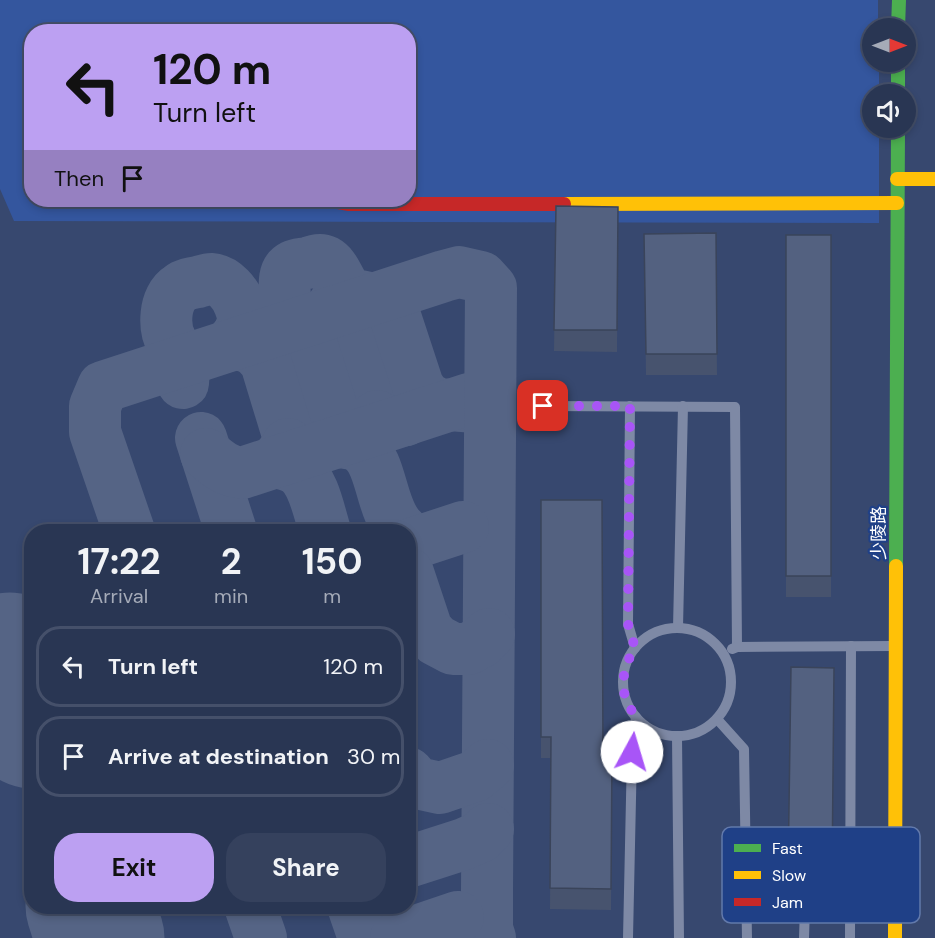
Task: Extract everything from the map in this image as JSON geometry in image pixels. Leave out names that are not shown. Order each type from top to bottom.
[{"type":"street","points":[[898,0],[898,18]]},
{"type":"street","name":"少陵路","points":[[895,827],[897,178],[903,160],[900,138]]},
{"type":"street","points":[[897,178],[935,179]]},
{"type":"street","points":[[416,204],[897,203]]},
{"type":"street","name":"少陵路","points":[[895,923],[895,938]]},
{"type":"lane","points":[[543,406],[735,406],[737,647]]},
{"type":"lane","points":[[630,406],[628,624],[635,648]]},
{"type":"lane","points":[[678,628],[683,406]]},
{"type":"lane","points":[[671,627],[678,628],[699,632],[711,639],[724,654],[731,676],[731,690],[727,704],[710,726],[697,733],[669,736],[656,732],[636,717],[626,701],[623,688],[624,674],[627,660],[645,638],[657,631],[671,627]]},
{"type":"lane","points":[[850,827],[851,646]]},
{"type":"lane","points":[[724,654],[737,647],[896,646]]},
{"type":"lane","points":[[628,938],[632,752],[636,717]]},
{"type":"lane","points":[[717,719],[744,749],[745,827]]},
{"type":"lane","points":[[677,736],[679,938]]},
{"type":"lane","points":[[747,923],[747,938]]},
{"type":"lane","points":[[804,923],[804,938]]},
{"type":"lane","points":[[850,923],[850,938]]},
{"type":"shaded area","points":[[0,0],[878,0],[878,18],[862,18],[862,72],[879,72],[879,84],[862,84],[862,138],[879,138],[879,223],[14,221],[0,189]]},
{"type":"building","points":[[556,206],[618,207],[617,330],[554,330]]},
{"type":"building","points":[[716,233],[717,354],[646,354],[644,234]]},
{"type":"building","points":[[786,235],[831,235],[831,576],[786,576]]},
{"type":"building","points":[[541,500],[602,500],[603,757],[612,757],[611,889],[550,888],[551,737],[541,737]]},
{"type":"building","points":[[791,667],[834,668],[832,827],[789,827]]},
{"type":"taxiway","points":[[180,378],[183,383],[184,370],[190,358],[172,343],[166,322],[168,306],[180,288],[209,279],[221,282],[233,292],[249,322],[270,332],[282,320],[285,312],[285,282],[288,270],[296,265],[323,260],[333,268],[343,286],[351,293],[379,301],[393,310],[418,386],[425,397],[438,404],[475,407],[490,420]]},
{"type":"taxiway","points":[[127,524],[95,432],[95,406],[103,387],[459,272],[481,277],[491,288],[487,891],[487,929],[490,938]]},
{"type":"taxiway","points":[[339,293],[335,303],[326,314],[346,318],[352,325],[377,402],[383,410],[406,420],[415,410],[418,397]]},
{"type":"taxiway","points":[[285,327],[303,332],[310,339],[334,415],[341,426],[352,432],[370,432],[377,416]]},
{"type":"taxiway","points":[[241,328],[230,345],[247,347],[262,358],[266,363],[287,432],[295,444],[315,449]]},
{"type":"taxiway","points":[[206,454],[227,469],[242,473],[469,399]]},
{"type":"taxiway","points":[[201,438],[229,524]]},
{"type":"taxiway","points":[[338,442],[359,447],[368,455],[374,464],[385,500],[397,524]]},
{"type":"taxiway","points":[[288,444],[275,462],[293,467],[304,475],[315,498],[323,524]]},
{"type":"taxiway","points":[[416,542],[463,527]]},
{"type":"taxiway","points":[[416,597],[427,630],[436,640],[453,649],[468,649],[481,642],[489,634]]},
{"type":"taxiway","points":[[416,782],[440,788],[475,776],[488,765]]},
{"type":"taxiway","points":[[416,859],[464,844],[480,837],[488,829]]},
{"type":"taxiway","points":[[253,914],[261,938]]},
{"type":"taxiway","points":[[356,914],[364,938]]},
{"type":"taxiway","points":[[396,938],[458,917]]},
{"type":"runway","points":[[10,657],[24,700]]},
{"type":"runway","points":[[92,914],[100,938]]},
{"type":"traffic: fast","points":[[898,18],[899,0]]},
{"type":"traffic: fast","points":[[898,72],[898,84]]},
{"type":"traffic: fast","points":[[896,566],[898,138]]},
{"type":"traffic: slow","points":[[897,179],[935,179]]},
{"type":"traffic: slow","points":[[564,204],[897,203]]},
{"type":"traffic: slow","points":[[895,827],[896,566]]},
{"type":"traffic: slow","points":[[895,923],[895,938]]},
{"type":"traffic: jam","points":[[416,204],[564,204]]},
{"type":"route","points":[[543,406],[630,406],[628,624],[635,648],[627,660],[623,688],[626,701],[636,717],[632,752]]}]
